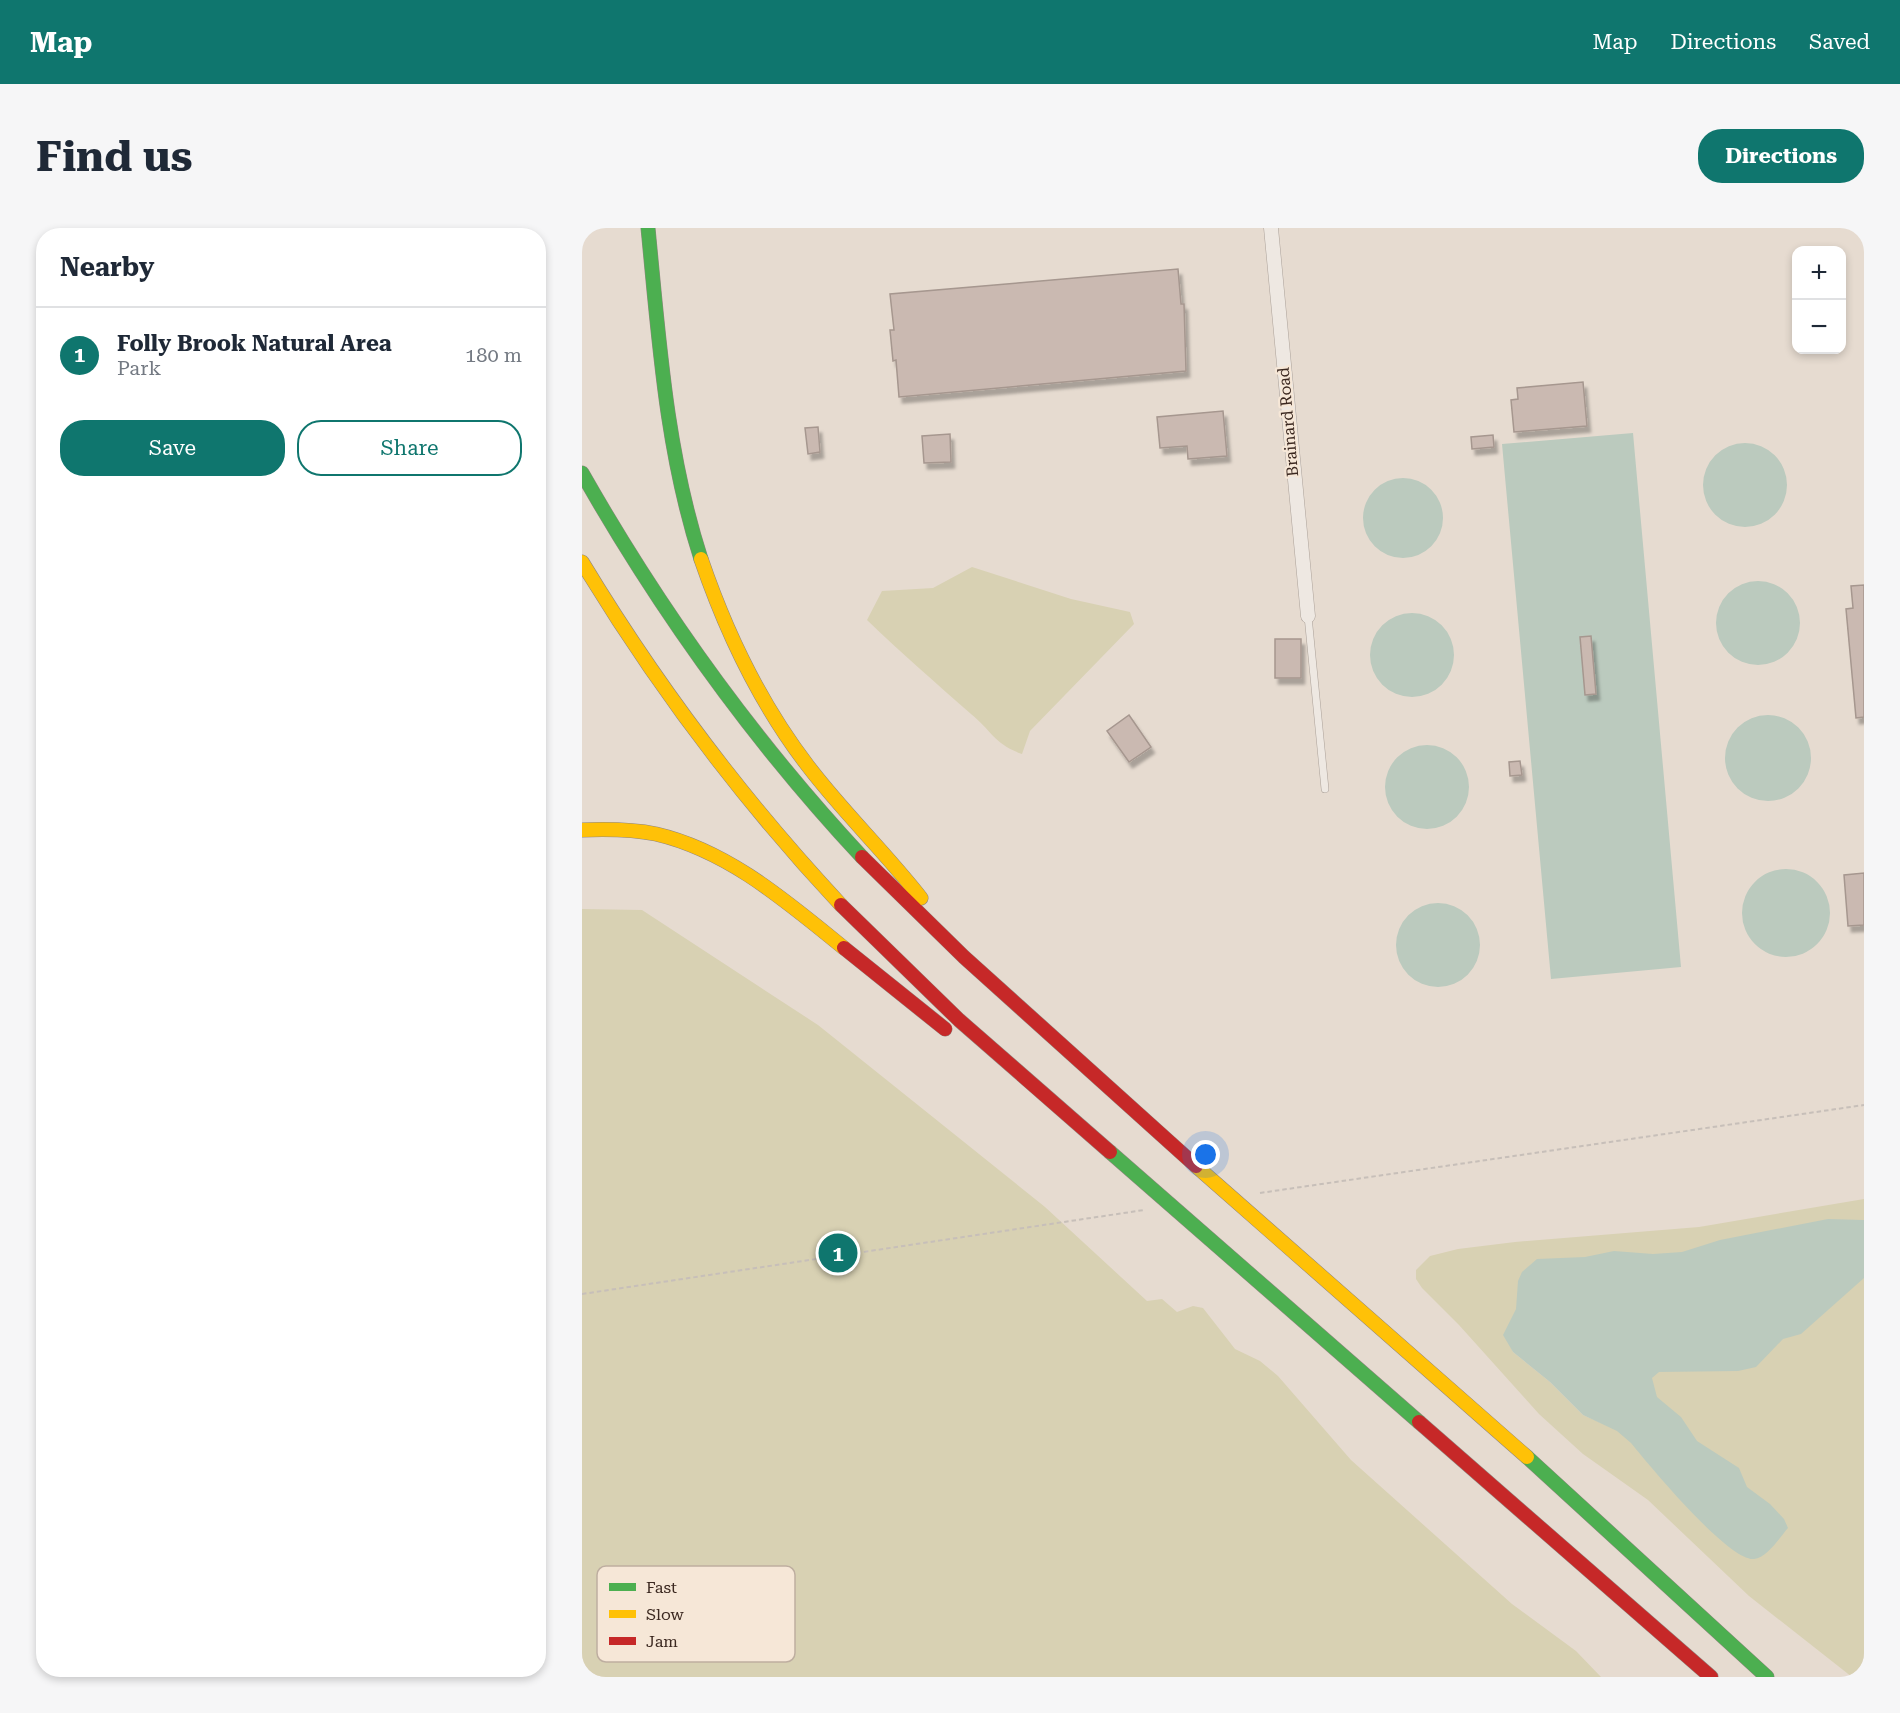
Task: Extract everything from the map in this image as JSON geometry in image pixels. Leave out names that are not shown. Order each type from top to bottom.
[{"type":"highway","points":[[648,228],[675,461],[694,534],[722,614],[768,704],[794,747],[836,800],[899,869],[969,961]]},
{"type":"highway","points":[[582,473],[652,593],[748,727],[856,851],[969,961],[1200,1170],[1641,1560],[1767,1677]]},
{"type":"highway","points":[[582,562],[619,624],[670,698],[728,775],[795,857],[879,946],[1048,1098],[1711,1677]]},
{"type":"highway","points":[[582,830],[618,829],[662,836],[702,849],[739,867],[769,888],[958,1040]]},
{"type":"highway","points":[[974,1053],[1048,1098]]},
{"type":"street","name":"Brainard Road","points":[[1271,228],[1308,616]]},
{"type":"lane","points":[[1308,616],[1325,789]]},
{"type":"path","points":[[1260,1193],[1864,1105]]},
{"type":"path","points":[[582,1294],[1144,1210]]},
{"type":"shaded area","points":[[1633,433],[1681,967],[1551,979],[1502,444]]},
{"type":"shaded area","points":[[1737,443],[1753,443],[1769,450],[1780,461],[1787,477],[1784,501],[1775,515],[1753,527],[1737,527],[1721,520],[1710,509],[1703,493],[1703,477],[1710,461],[1721,450]]},
{"type":"shaded area","points":[[1395,478],[1411,478],[1432,489],[1443,510],[1443,526],[1432,547],[1411,558],[1395,558],[1381,552],[1369,540],[1363,526],[1363,510],[1369,496],[1381,484]]},
{"type":"shaded area","points":[[972,567],[1071,599],[1130,612],[1134,624],[1030,731],[1022,754],[999,741],[867,620],[882,591],[933,588]]},
{"type":"shaded area","points":[[1750,581],[1766,581],[1782,588],[1793,599],[1800,615],[1797,639],[1788,653],[1766,665],[1750,665],[1734,658],[1723,647],[1716,631],[1716,615],[1723,599],[1734,588]]},
{"type":"shaded area","points":[[1404,613],[1420,613],[1436,620],[1447,631],[1454,647],[1451,671],[1442,685],[1420,697],[1404,697],[1388,690],[1377,679],[1370,663],[1370,647],[1377,631],[1388,620]]},
{"type":"shaded area","points":[[1768,715],[1792,722],[1804,734],[1811,758],[1804,782],[1792,794],[1768,801],[1744,794],[1732,782],[1725,758],[1732,734],[1744,722]]},
{"type":"shaded area","points":[[1419,745],[1435,745],[1451,752],[1462,763],[1469,779],[1466,803],[1457,817],[1435,829],[1419,829],[1403,822],[1392,811],[1385,795],[1385,779],[1392,763],[1403,752]]},
{"type":"shaded area","points":[[1786,869],[1803,873],[1817,882],[1826,896],[1830,913],[1826,930],[1817,944],[1803,953],[1786,957],[1769,953],[1755,944],[1746,930],[1742,913],[1746,896],[1755,882],[1769,873]]},
{"type":"shaded area","points":[[1430,903],[1446,903],[1462,910],[1473,921],[1480,937],[1477,961],[1468,975],[1446,987],[1430,987],[1414,980],[1403,969],[1396,953],[1396,937],[1403,921],[1414,910]]},
{"type":"shaded area","points":[[582,909],[642,910],[818,1025],[1045,1207],[1147,1301],[1162,1299],[1177,1312],[1193,1306],[1203,1308],[1235,1349],[1260,1361],[1278,1376],[1351,1460],[1512,1604],[1576,1651],[1601,1677],[582,1677]]},
{"type":"shaded area","points":[[1864,1199],[1864,1677],[1852,1677],[1749,1596],[1648,1500],[1583,1454],[1539,1414],[1416,1279],[1416,1270],[1430,1256],[1458,1249],[1699,1227]],"holes":[[[1505,1334],[1601,1423],[1583,1415],[1550,1382],[1513,1352]]]},
{"type":"shaded area","points":[[1828,1219],[1864,1220],[1864,1278],[1801,1334],[1783,1339],[1756,1367],[1738,1371],[1659,1372],[1652,1378],[1657,1397],[1681,1417],[1697,1441],[1739,1468],[1747,1487],[1770,1504],[1784,1519],[1788,1528],[1764,1555],[1754,1559],[1742,1556],[1709,1529],[1671,1490],[1631,1443],[1617,1431],[1583,1415],[1550,1382],[1513,1352],[1503,1335],[1516,1309],[1518,1281],[1522,1272],[1537,1259],[1585,1257],[1614,1251],[1653,1254],[1682,1252],[1720,1240]]},
{"type":"building","points":[[1178,269],[1181,304],[1184,304],[1186,371],[899,397],[896,360],[893,361],[890,330],[894,330],[890,294]]},
{"type":"building","points":[[1583,382],[1587,426],[1514,432],[1511,400],[1518,399],[1517,388]]},
{"type":"building","points":[[1223,411],[1227,456],[1188,459],[1187,446],[1160,448],[1157,417]]},
{"type":"building","points":[[818,427],[820,452],[808,454],[805,428]]},
{"type":"building","points":[[950,434],[951,462],[924,463],[922,436]]},
{"type":"building","points":[[1493,435],[1494,447],[1472,449],[1471,437]]},
{"type":"building","points":[[1864,585],[1864,717],[1856,718],[1846,609],[1853,608],[1851,586]]},
{"type":"building","points":[[1591,636],[1596,694],[1585,695],[1580,637]]},
{"type":"building","points":[[1275,639],[1301,639],[1301,678],[1275,678]]},
{"type":"building","points":[[1129,715],[1151,747],[1129,762],[1107,731]]},
{"type":"building","points":[[1520,761],[1522,775],[1510,776],[1509,762]]},
{"type":"building","points":[[1864,873],[1864,925],[1848,926],[1844,875]]},
{"type":"traffic: fast","points":[[648,228],[660,353],[672,436],[689,518],[701,559]]},
{"type":"traffic: fast","points":[[582,473],[644,575],[711,673],[783,767],[862,857]]},
{"type":"traffic: fast","points":[[1110,1152],[1419,1422]]},
{"type":"traffic: fast","points":[[1527,1457],[1767,1677]]},
{"type":"traffic: slow","points":[[701,559],[746,667],[791,743],[821,783],[921,898]]},
{"type":"traffic: slow","points":[[582,562],[640,653],[702,740],[769,824],[841,905]]},
{"type":"traffic: slow","points":[[582,830],[619,830],[656,834],[708,853],[733,865],[779,896],[844,948]]},
{"type":"traffic: slow","points":[[1196,1166],[1527,1457]]},
{"type":"traffic: jam","points":[[862,857],[964,957],[1196,1166]]},
{"type":"traffic: jam","points":[[841,905],[959,1020],[1110,1152]]},
{"type":"traffic: jam","points":[[844,948],[945,1029]]},
{"type":"traffic: jam","points":[[1419,1422],[1711,1677]]},
{"type":"place","name":"Folly Brook Natural Area","points":[[838,1253]]}]
